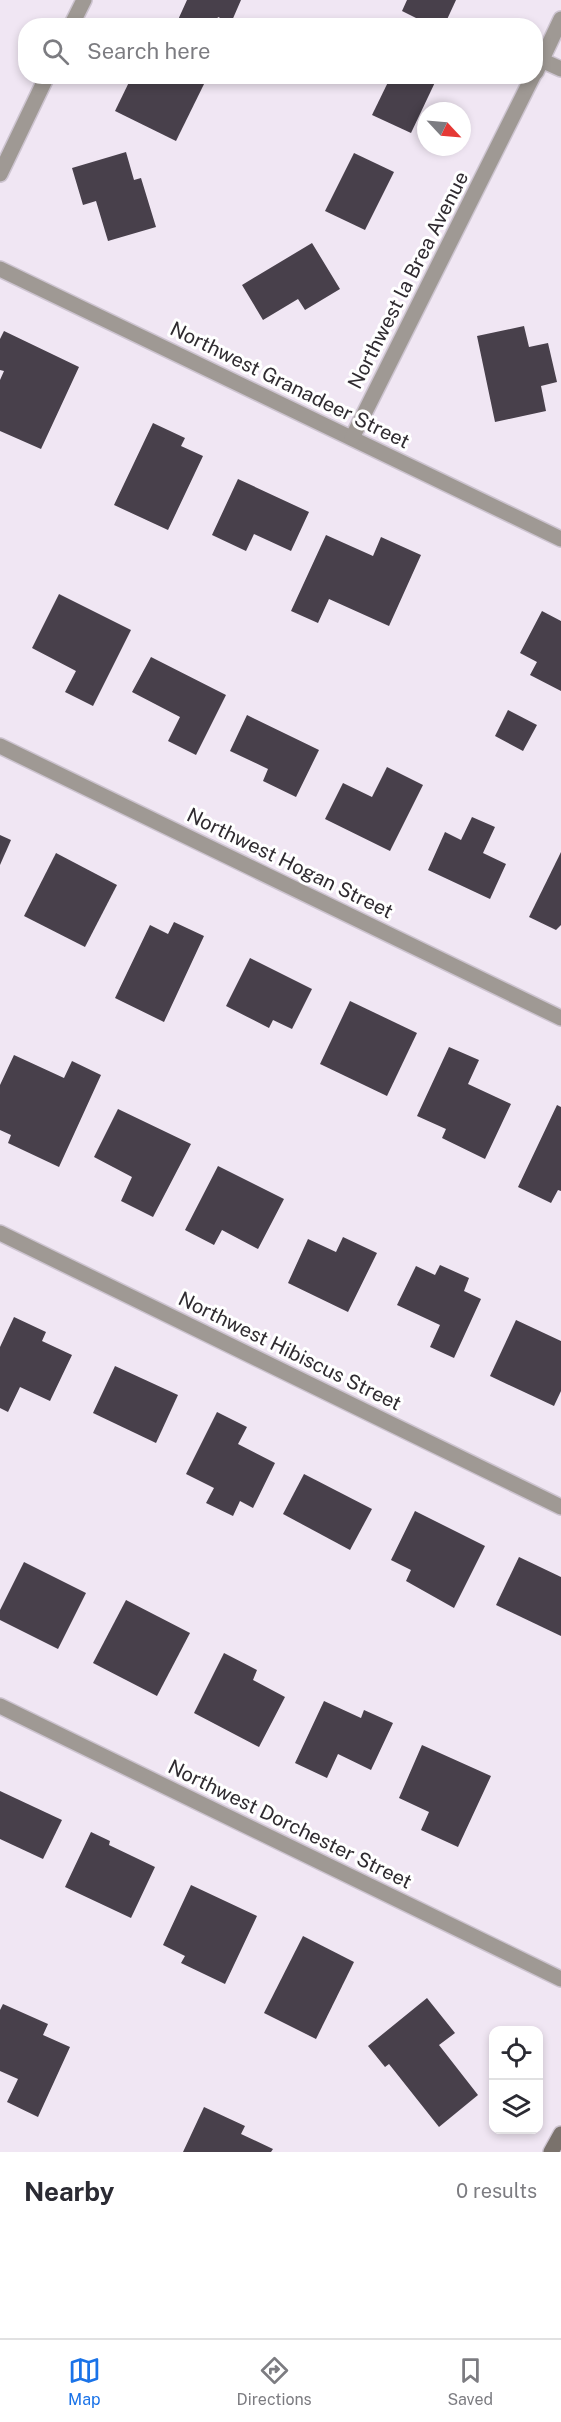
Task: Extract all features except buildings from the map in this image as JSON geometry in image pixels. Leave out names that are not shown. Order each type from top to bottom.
[{"type":"street","points":[[75,18],[84,0]]},
{"type":"street","points":[[543,56],[561,19]]},
{"type":"street","points":[[543,67],[561,69]]},
{"type":"street","points":[[0,174],[43,84]]},
{"type":"street","name":"Northwest la Brea Avenue","points":[[352,438],[529,84]]},
{"type":"street","name":"Northwest Granadeer Street","points":[[0,269],[561,539]]},
{"type":"street","name":"Northwest Hogan Street","points":[[0,746],[561,1018]]},
{"type":"street","name":"Northwest Hibiscus Street","points":[[0,1233],[561,1507]]},
{"type":"street","name":"Northwest Dorchester Street","points":[[0,1706],[561,1979]]},
{"type":"street","points":[[551,2152],[561,2134]]}]
